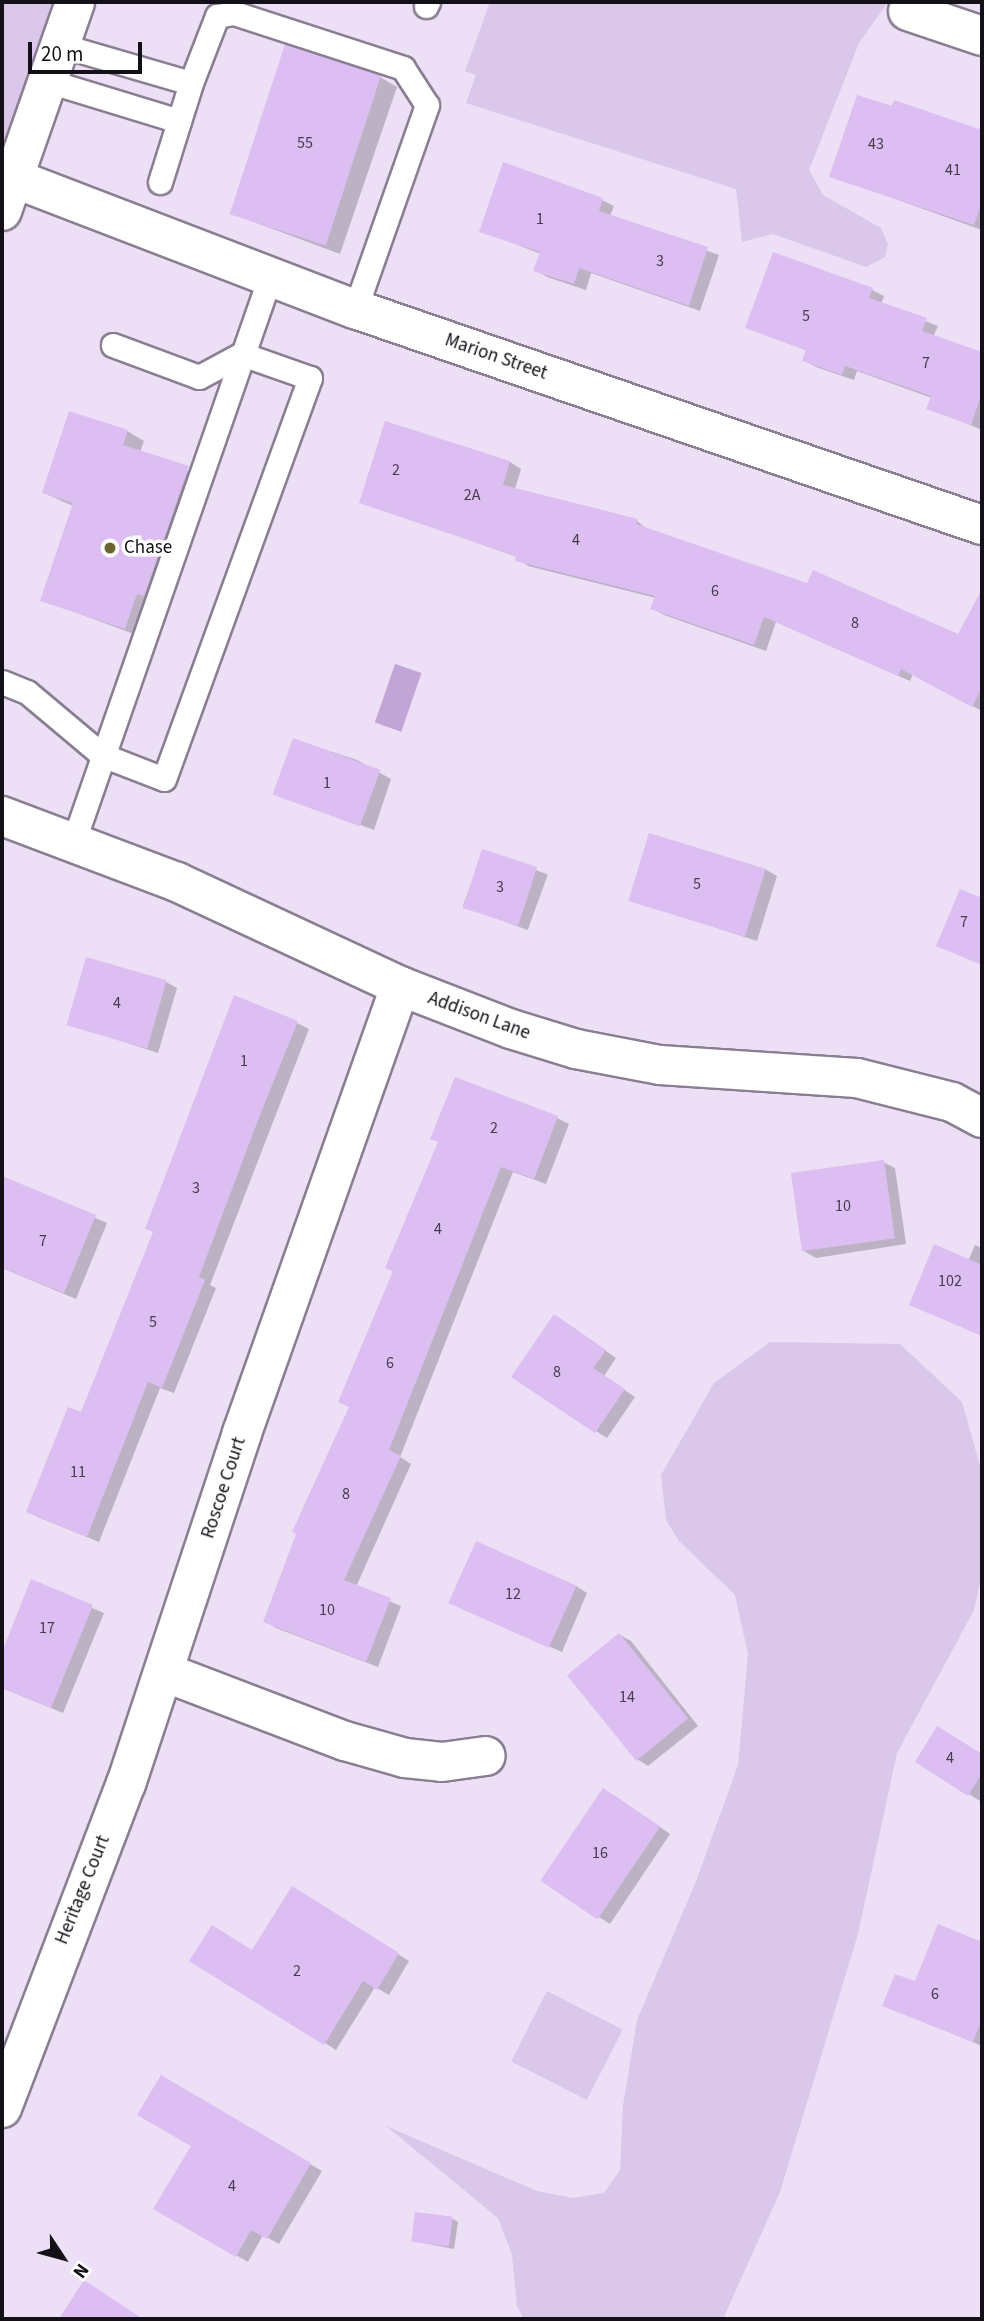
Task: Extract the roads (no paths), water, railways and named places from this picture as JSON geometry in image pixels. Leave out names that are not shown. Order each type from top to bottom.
[{"type":"street","points":[[8,195],[75,2]]},
{"type":"street","points":[[908,11],[982,36]]},
{"type":"street","name":"Marion Street","points":[[8,195],[270,277],[355,309],[982,525]]},
{"type":"street","name":"Addison Lane","points":[[2,816],[74,840],[177,881],[400,986],[576,1049],[660,1065],[857,1078],[952,1102],[982,1118]]},
{"type":"street","name":"Roscoe Court","points":[[164,1672],[242,1433],[400,986]]},
{"type":"street","points":[[164,1672],[345,1741],[405,1758],[442,1762],[486,1756]]},
{"type":"street","name":"Heritage Court","points":[[2,2108],[164,1672]]},
{"type":"lane","points":[[160,182],[191,83],[217,16],[234,13],[403,68],[427,105],[355,309]]},
{"type":"lane","points":[[60,45],[191,83]]},
{"type":"lane","points":[[48,81],[179,121]]},
{"type":"lane","points":[[74,840],[270,277]]},
{"type":"lane","points":[[2,682],[27,692],[102,755],[164,779],[310,378],[242,354],[199,377],[113,345]]},
{"type":"place","name":"Chase","points":[[110,548]]}]
